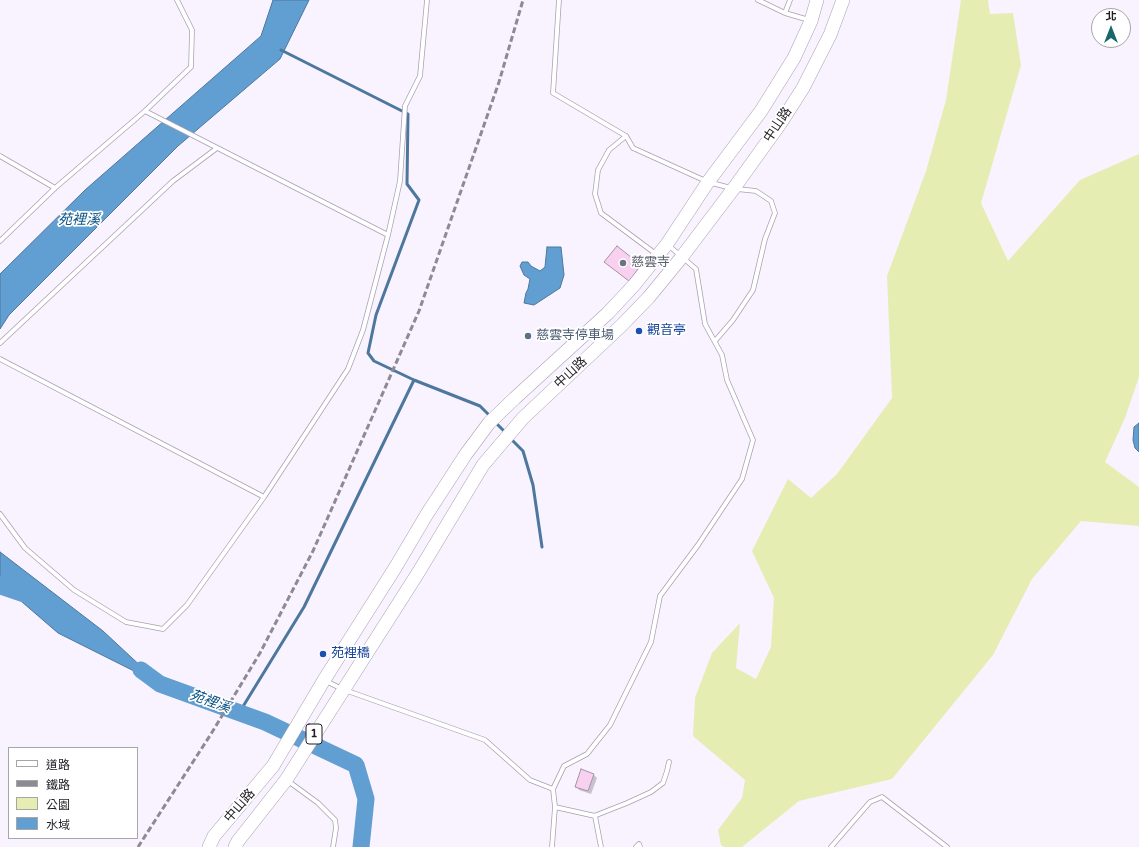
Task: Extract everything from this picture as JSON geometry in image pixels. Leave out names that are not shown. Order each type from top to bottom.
[{"type":"main road","name":"中山路","points":[[209,847],[214,836],[273,766],[324,680],[466,454],[489,423],[608,313],[635,284],[667,244],[708,182],[761,111],[794,58],[811,21],[818,0]]},
{"type":"main road","name":"中山路","points":[[342,689],[418,573],[483,465],[523,418],[622,325],[649,297],[681,258],[734,188],[780,124],[802,88],[830,35],[843,0]]},
{"type":"main road","points":[[608,313],[622,325]]},
{"type":"main road","name":"1","points":[[286,780],[342,689]]},
{"type":"main road","name":"中山路","points":[[235,847],[238,841],[286,780]]},
{"type":"lane","points":[[0,241],[55,188],[145,111],[191,66],[192,30],[177,0]]},
{"type":"lane","points":[[0,514],[25,548],[74,590],[126,622],[163,629],[187,605],[264,497],[348,369],[363,330],[388,235],[400,181],[405,106],[420,76],[427,0]]},
{"type":"lane","points":[[559,0],[553,93],[626,136],[633,148],[708,182],[756,191],[771,201],[775,213],[765,239],[753,290],[733,320],[715,341]]},
{"type":"lane","points":[[758,0],[785,13],[811,21]]},
{"type":"lane","points":[[785,13],[790,0]]},
{"type":"lane","points":[[145,111],[388,235]]},
{"type":"lane","points":[[626,136],[609,150],[598,170],[596,194],[601,213],[658,255]]},
{"type":"lane","points":[[0,343],[173,181],[216,147]]},
{"type":"lane","points":[[0,156],[55,188]]},
{"type":"lane","points":[[552,847],[555,807],[554,789],[564,766],[587,754],[610,725],[651,642],[660,596],[698,545],[742,479],[753,440],[727,380],[722,355],[705,324],[696,269],[681,258],[667,244]]},
{"type":"lane","points":[[0,359],[264,497]]},
{"type":"lane","points":[[324,680],[342,689],[485,740],[530,780],[554,789]]},
{"type":"lane","points":[[555,807],[594,816],[628,803],[651,792],[663,783],[669,762]]},
{"type":"lane","points":[[286,780],[318,803],[334,820],[336,828],[333,847]]},
{"type":"lane","points":[[831,847],[870,802],[882,797],[947,847]]},
{"type":"lane","points":[[594,816],[601,847]]},
{"type":"lane","points":[[636,847],[639,844],[640,847]]},
{"type":"green space","points":[[961,0],[988,0],[990,14],[1013,13],[1021,65],[981,203],[1008,261],[1080,180],[1139,154],[1139,377],[1125,418],[1105,462],[1139,487],[1139,526],[1081,521],[1032,579],[993,655],[892,779],[799,801],[742,847],[724,847],[721,845],[718,830],[742,798],[745,780],[693,736],[695,698],[712,653],[740,623],[736,668],[756,679],[771,647],[774,598],[752,551],[788,479],[811,498],[837,474],[892,398],[887,276],[926,171],[946,100]]},
{"type":"water","name":"苑裡溪","points":[[273,0],[309,0],[280,59],[178,146],[9,315],[0,329],[0,274],[85,190],[261,36]]},
{"type":"water","points":[[547,247],[561,247],[564,275],[560,288],[534,305],[524,303],[530,279],[524,275],[520,266],[522,262],[528,262],[531,266],[540,271],[545,267]]},
{"type":"water","points":[[1139,423],[1139,452],[1135,448],[1133,440],[1134,427]]},
{"type":"water","name":"苑裡溪","points":[[0,552],[103,631],[160,684],[58,633],[0,583]]},
{"type":"building","name":"慈雲寺","points":[[617,246],[641,265],[629,281],[604,262]]},
{"type":"building","points":[[581,769],[594,774],[588,791],[575,787]]},
{"type":"waterway","points":[[281,50],[408,114],[407,184],[419,200],[376,315],[368,353],[374,361],[414,380]]},
{"type":"waterway","points":[[239,713],[304,607],[414,380],[480,406],[491,417]]},
{"type":"waterway","points":[[495,422],[506,433]]},
{"type":"waterway","points":[[510,438],[523,451],[533,485],[542,547]]},
{"type":"waterway","name":"苑裡溪","points":[[0,584],[1,586],[27,595]]},
{"type":"waterway","name":"苑裡溪","points":[[141,670],[160,684],[265,722],[356,765],[366,799],[361,847]]},
{"type":"railway","points":[[138,847],[211,734],[260,653],[313,551],[419,311],[499,82],[523,0]]},
{"type":"place","name":"慈雲寺","points":[[623,263]]},
{"type":"place","name":"觀音亭","points":[[639,331]]},
{"type":"place","name":"慈雲寺停車場","points":[[528,336]]},
{"type":"place","name":"苑裡橋","points":[[323,654]]}]
